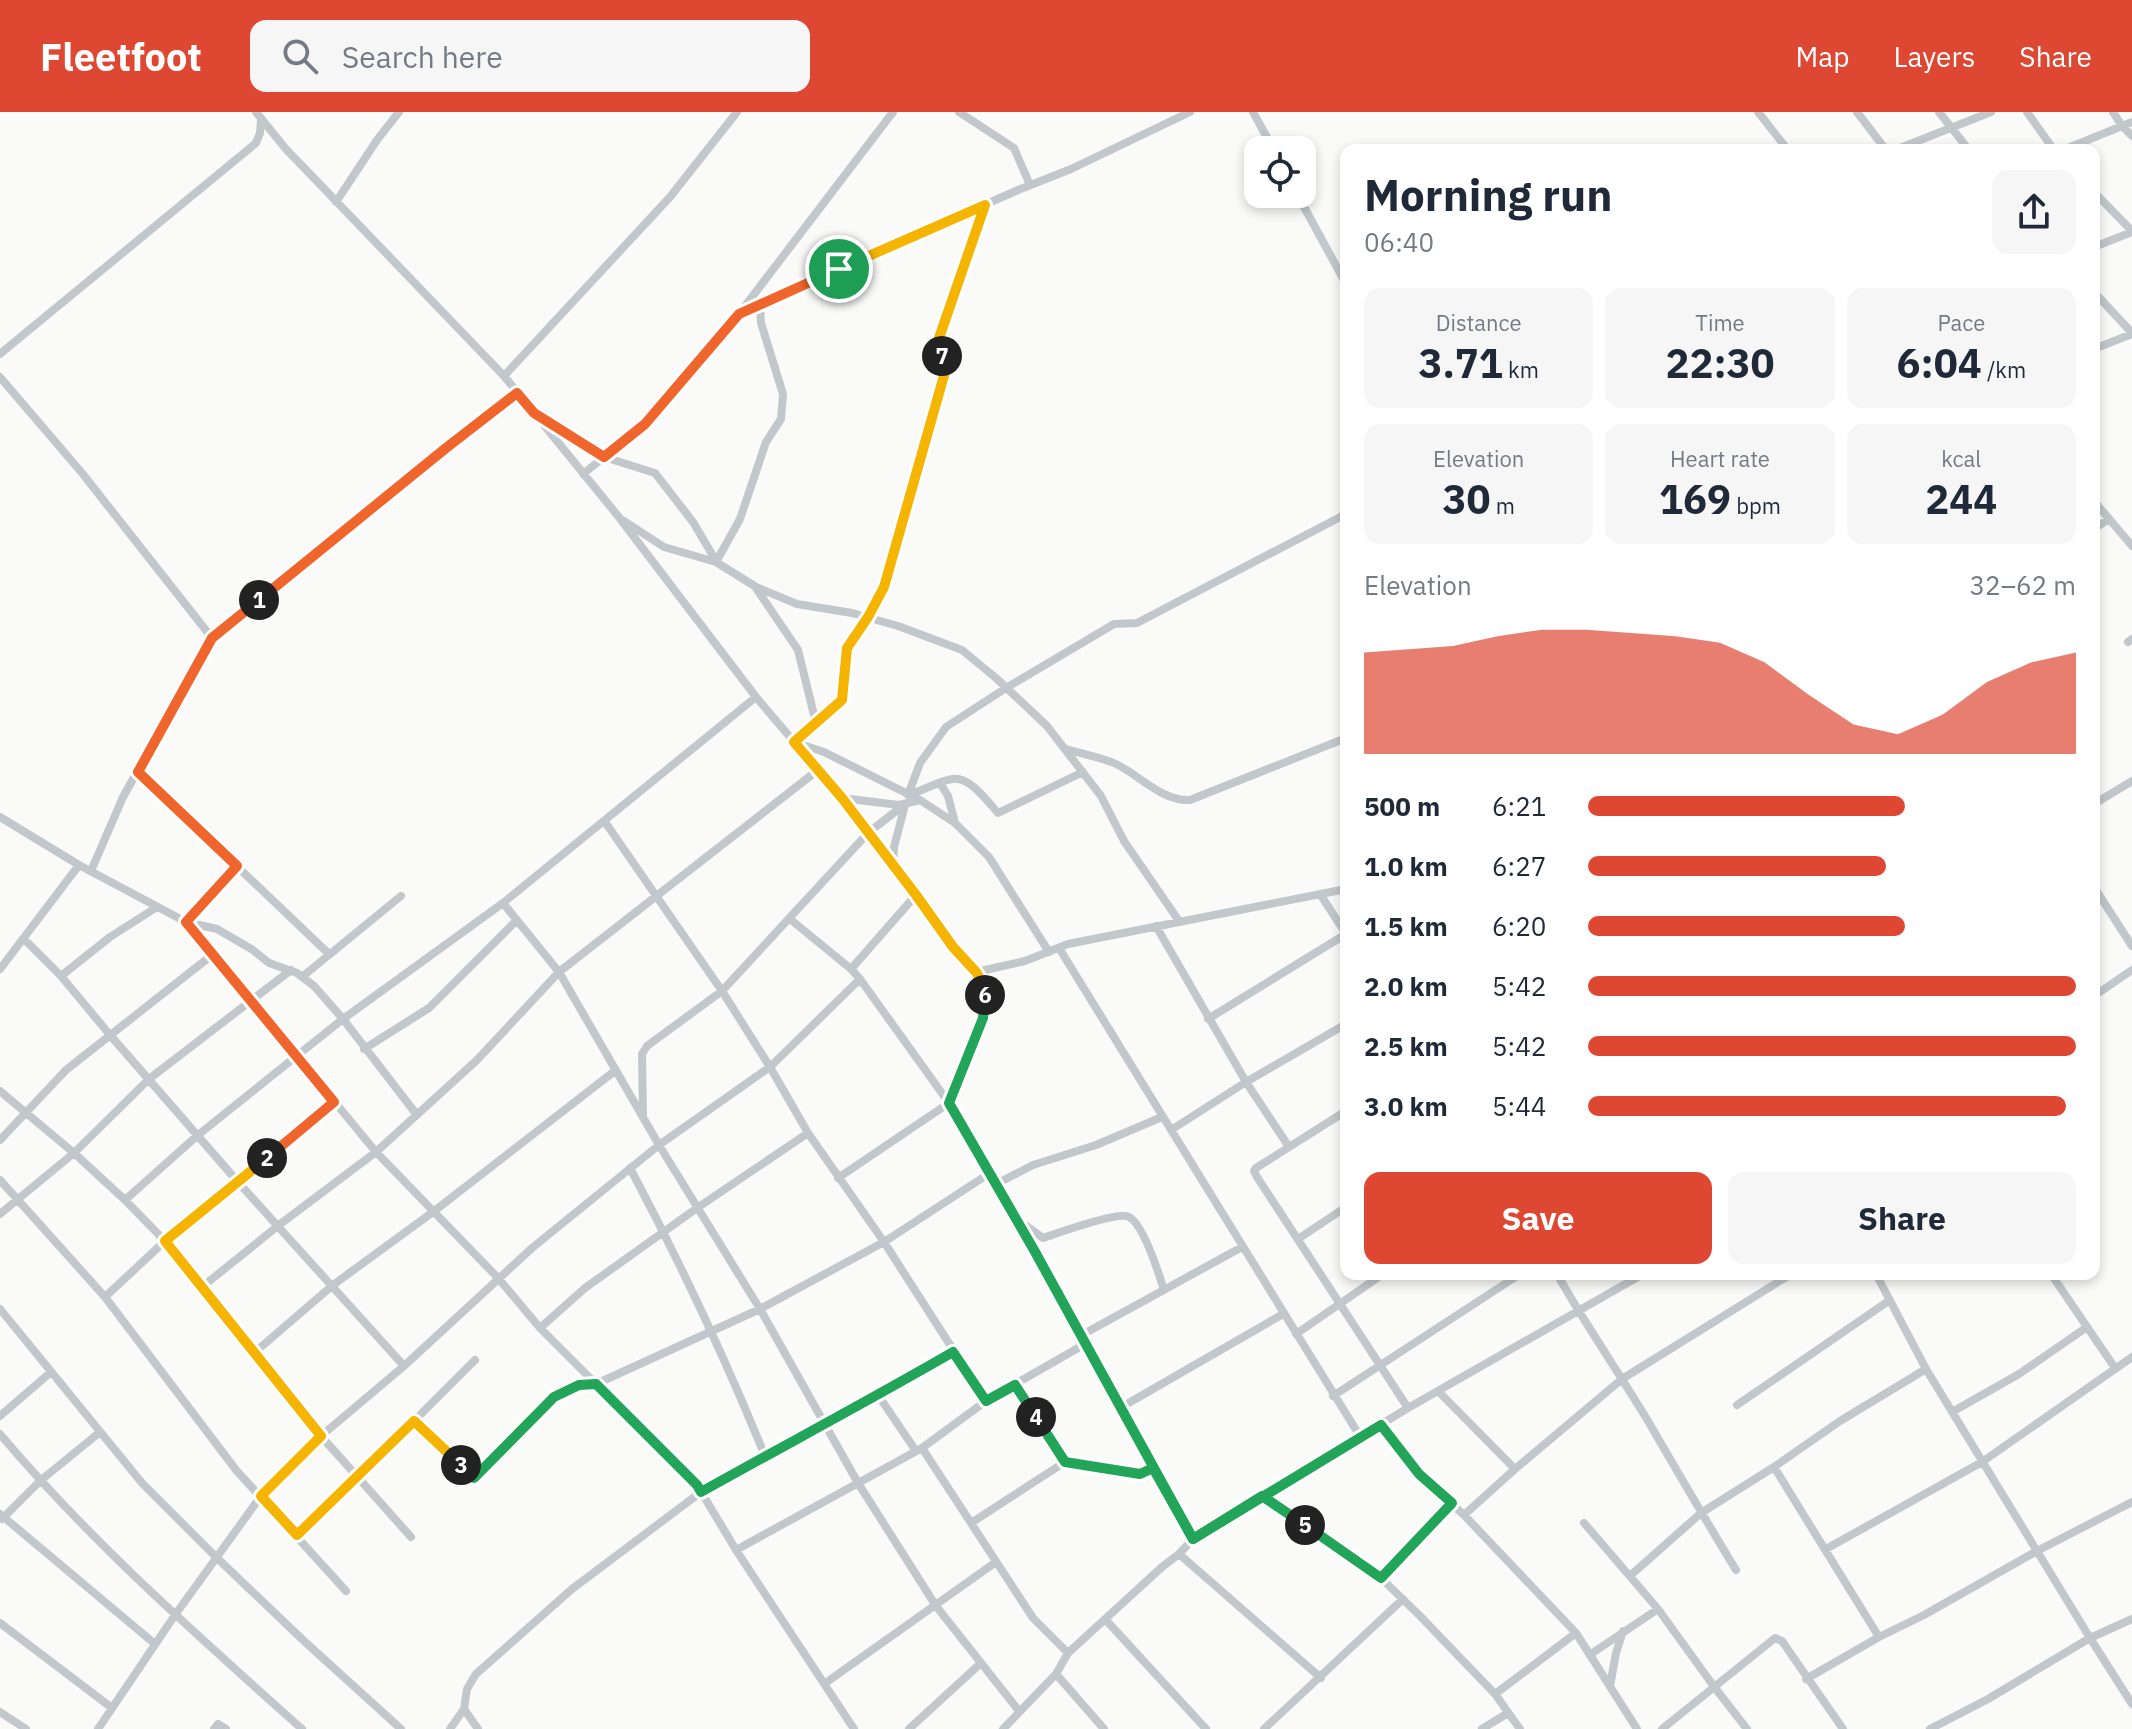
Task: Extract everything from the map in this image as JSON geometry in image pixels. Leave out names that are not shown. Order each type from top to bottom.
[{"type":"street","points":[[336,202],[399,112]]},
{"type":"street","points":[[504,376],[670,197],[737,112]]},
{"type":"street","points":[[583,474],[645,424],[739,314],[893,112]]},
{"type":"street","points":[[959,112],[1014,148],[1030,185]]},
{"type":"street","points":[[739,314],[1098,156],[1190,112]]},
{"type":"street","points":[[1253,112],[1266,136]]},
{"type":"street","points":[[1857,112],[1881,144]]},
{"type":"street","points":[[1939,112],[1964,144]]},
{"type":"street","points":[[1911,144],[1991,112]]},
{"type":"street","points":[[2027,112],[2050,144]]},
{"type":"street","points":[[2113,112],[2132,136]]},
{"type":"street","points":[[1763,113],[1784,144]]},
{"type":"street","points":[[259,116],[336,202],[504,376],[618,516],[756,697],[842,798],[985,987],[983,1018],[949,1103],[838,1178]]},
{"type":"street","points":[[0,354],[256,143],[260,133],[259,116]]},
{"type":"street","points":[[2078,144],[2132,122]]},
{"type":"street","points":[[2100,198],[2132,232],[2100,245]]},
{"type":"street","points":[[794,742],[842,700],[847,648],[884,587],[945,372],[939,338],[985,205]]},
{"type":"street","points":[[1305,208],[1340,273]]},
{"type":"street","points":[[2100,298],[2132,333],[2100,346]]},
{"type":"street","points":[[716,562],[740,519],[766,442],[781,419],[783,394],[761,323],[760,304]]},
{"type":"street","points":[[0,377],[82,473],[212,638]]},
{"type":"street","points":[[91,871],[123,797],[212,638],[517,393]]},
{"type":"street","points":[[534,413],[604,457],[655,473],[693,522],[716,562]]},
{"type":"street","points":[[2100,508],[2132,546]]},
{"type":"street","points":[[618,516],[664,547],[716,562],[756,587],[797,604],[868,617],[962,650],[1047,726],[1101,796],[1124,841],[1179,921]]},
{"type":"street","points":[[893,866],[894,847],[906,799],[920,763],[946,727],[1114,624],[1137,623],[1340,517]]},
{"type":"street","points":[[2100,525],[2109,519]]},
{"type":"street","points":[[756,587],[798,650],[816,723]]},
{"type":"street","points":[[125,1200],[198,1135],[343,1019],[503,903],[756,697]]},
{"type":"street","points":[[1065,749],[1115,764],[1181,801],[1340,740]]},
{"type":"street","points":[[794,742],[824,752],[906,799],[920,800],[955,823],[989,857],[1054,950],[1171,1130],[1361,1438]]},
{"type":"street","points":[[202,1287],[376,1152],[477,1060],[559,972],[818,770]]},
{"type":"street","points":[[138,772],[329,954]]},
{"type":"street","points":[[842,798],[899,805],[954,778],[967,781],[998,813],[1083,772]]},
{"type":"street","points":[[940,783],[948,796],[955,823]]},
{"type":"street","points":[[2100,801],[2131,783]]},
{"type":"street","points":[[643,1118],[642,1054],[647,1046],[722,991],[868,833],[906,799]]},
{"type":"street","points":[[0,817],[157,907],[186,922],[217,929],[269,963],[302,977],[343,1019],[417,1115]]},
{"type":"street","points":[[605,822],[722,991],[808,1133],[884,1242],[986,1401]]},
{"type":"street","points":[[0,969],[4,958],[24,939],[79,865]]},
{"type":"street","points":[[186,922],[237,866]]},
{"type":"street","points":[[976,972],[1025,961],[1068,944],[1340,890]]},
{"type":"street","points":[[1320,894],[1340,925]]},
{"type":"street","points":[[851,969],[916,895]]},
{"type":"street","points":[[302,977],[401,896]]},
{"type":"street","points":[[2100,896],[2132,946]]},
{"type":"street","points":[[503,903],[559,972],[659,1145],[760,1309],[858,1483],[936,1606],[1019,1711]]},
{"type":"street","points":[[2100,907],[2105,904]]},
{"type":"street","points":[[61,976],[110,937],[157,907]]},
{"type":"street","points":[[790,919],[860,979],[949,1103],[1193,1539]]},
{"type":"street","points":[[364,1049],[429,1008],[517,920]]},
{"type":"street","points":[[186,922],[376,1152],[499,1279],[540,1328],[697,1485],[854,1729]]},
{"type":"street","points":[[1156,926],[1208,1019],[1289,1147]]},
{"type":"street","points":[[1208,1019],[1340,938]]},
{"type":"street","points":[[24,939],[61,976],[238,1182],[404,1366]]},
{"type":"street","points":[[0,1140],[66,1070],[212,955]]},
{"type":"street","points":[[0,1214],[74,1153],[149,1079],[291,970]]},
{"type":"street","points":[[2100,992],[2132,970]]},
{"type":"street","points":[[98,1729],[261,1496],[321,1436],[404,1366],[532,1248],[659,1145],[770,1067],[860,979]]},
{"type":"street","points":[[1171,1130],[1340,1027]]},
{"type":"street","points":[[254,1353],[333,1285],[616,1070]]},
{"type":"street","points":[[0,1091],[74,1153],[165,1241],[321,1436],[411,1537]]},
{"type":"street","points":[[105,1297],[165,1241],[334,1102]]},
{"type":"street","points":[[1340,1115],[1254,1171],[1408,1408]]},
{"type":"street","points":[[996,1184],[1033,1165],[1096,1145],[1162,1117]]},
{"type":"street","points":[[540,1328],[585,1288],[808,1133]]},
{"type":"street","points":[[630,1168],[664,1231],[731,1373],[765,1456]]},
{"type":"street","points":[[414,1421],[474,1478],[554,1397],[579,1385],[596,1384],[760,1309],[884,1242],[990,1173]]},
{"type":"street","points":[[0,1180],[105,1297],[236,1470],[346,1591]]},
{"type":"street","points":[[1298,1239],[1340,1211]]},
{"type":"street","points":[[1016,1219],[1043,1238],[1123,1215],[1131,1217],[1155,1262],[1164,1290]]},
{"type":"street","points":[[736,1550],[919,1449],[986,1401],[1082,1340],[1242,1247]]},
{"type":"street","points":[[1296,1334],[1374,1280]]},
{"type":"street","points":[[1333,1396],[1511,1280]]},
{"type":"street","points":[[1560,1280],[1736,1570]]},
{"type":"street","points":[[1003,1729],[1056,1674],[1068,1653],[1193,1539],[1408,1408],[1633,1280]]},
{"type":"street","points":[[1464,1515],[1622,1379],[1781,1280]]},
{"type":"street","points":[[1879,1280],[1926,1369],[2132,1703]]},
{"type":"street","points":[[2055,1280],[2115,1368]]},
{"type":"street","points":[[1737,1405],[1890,1300]]},
{"type":"street","points":[[0,1309],[4,1320],[142,1483],[304,1641],[401,1729]]},
{"type":"street","points":[[1120,1408],[1283,1314]]},
{"type":"street","points":[[1952,1412],[2019,1374],[2087,1327]]},
{"type":"street","points":[[450,1729],[464,1709],[467,1689],[476,1674],[572,1589],[701,1492],[953,1352]]},
{"type":"street","points":[[1826,1549],[1982,1462],[2132,1357]]},
{"type":"street","points":[[297,1535],[475,1360]]},
{"type":"street","points":[[1631,1575],[1701,1513],[1840,1421],[1926,1369]]},
{"type":"street","points":[[0,1416],[51,1372]]},
{"type":"street","points":[[1015,1385],[1065,1462]]},
{"type":"street","points":[[1438,1391],[1515,1469]]},
{"type":"street","points":[[878,1395],[971,1523],[1033,1618],[1068,1653]]},
{"type":"street","points":[[1381,1425],[1419,1474],[1464,1515],[1576,1633],[1637,1729]]},
{"type":"street","points":[[100,1432],[1,1517],[155,1644]]},
{"type":"street","points":[[0,1434],[40,1481],[175,1615],[302,1729]]},
{"type":"street","points":[[971,1523],[1065,1462],[1140,1474],[1153,1468]]},
{"type":"street","points":[[1774,1467],[1879,1637]]},
{"type":"street","points":[[1262,1496],[1381,1578],[1495,1694],[1520,1729]]},
{"type":"street","points":[[1806,1679],[2132,1502]]},
{"type":"street","points":[[1381,1578],[1452,1503]]},
{"type":"street","points":[[1584,1523],[1658,1609],[1747,1729]]},
{"type":"street","points":[[1179,1554],[1321,1678]]},
{"type":"street","points":[[824,1684],[996,1562]]},
{"type":"street","points":[[1264,1729],[1403,1599]]},
{"type":"street","points":[[1591,1654],[1658,1609]]},
{"type":"street","points":[[1105,1619],[1206,1729]]},
{"type":"street","points":[[1930,1729],[1988,1699],[2090,1638],[2132,1619]]},
{"type":"street","points":[[1,1625],[112,1708]]},
{"type":"street","points":[[1609,1687],[1623,1631]]},
{"type":"street","points":[[1495,1694],[1576,1633]]},
{"type":"street","points":[[1662,1729],[1775,1638],[1782,1641],[1843,1729]]},
{"type":"street","points":[[909,1729],[981,1663]]},
{"type":"street","points":[[1056,1674],[1104,1729]]},
{"type":"street","points":[[464,1709],[478,1729]]},
{"type":"street","points":[[0,1712],[26,1729]]},
{"type":"street","points":[[1482,1729],[1508,1713]]},
{"type":"street","points":[[214,1729],[218,1724],[226,1729]]},
{"type":"route","points":[[839,269],[739,314],[645,424],[604,457],[534,413],[517,393],[212,638],[138,772],[237,866],[186,922],[334,1102],[165,1241],[321,1436],[261,1496],[297,1535],[414,1421],[474,1478],[554,1397],[579,1385],[596,1384],[701,1492],[953,1352],[986,1401],[1015,1385],[1065,1462],[1140,1474],[1153,1468],[1193,1539],[1262,1496],[1381,1425],[1419,1474],[1452,1503],[1381,1578],[1262,1496],[1193,1539],[949,1103],[983,1018],[985,987],[842,798],[794,742],[842,700],[847,648],[884,587],[945,372],[939,338],[985,205],[839,269]]}]
